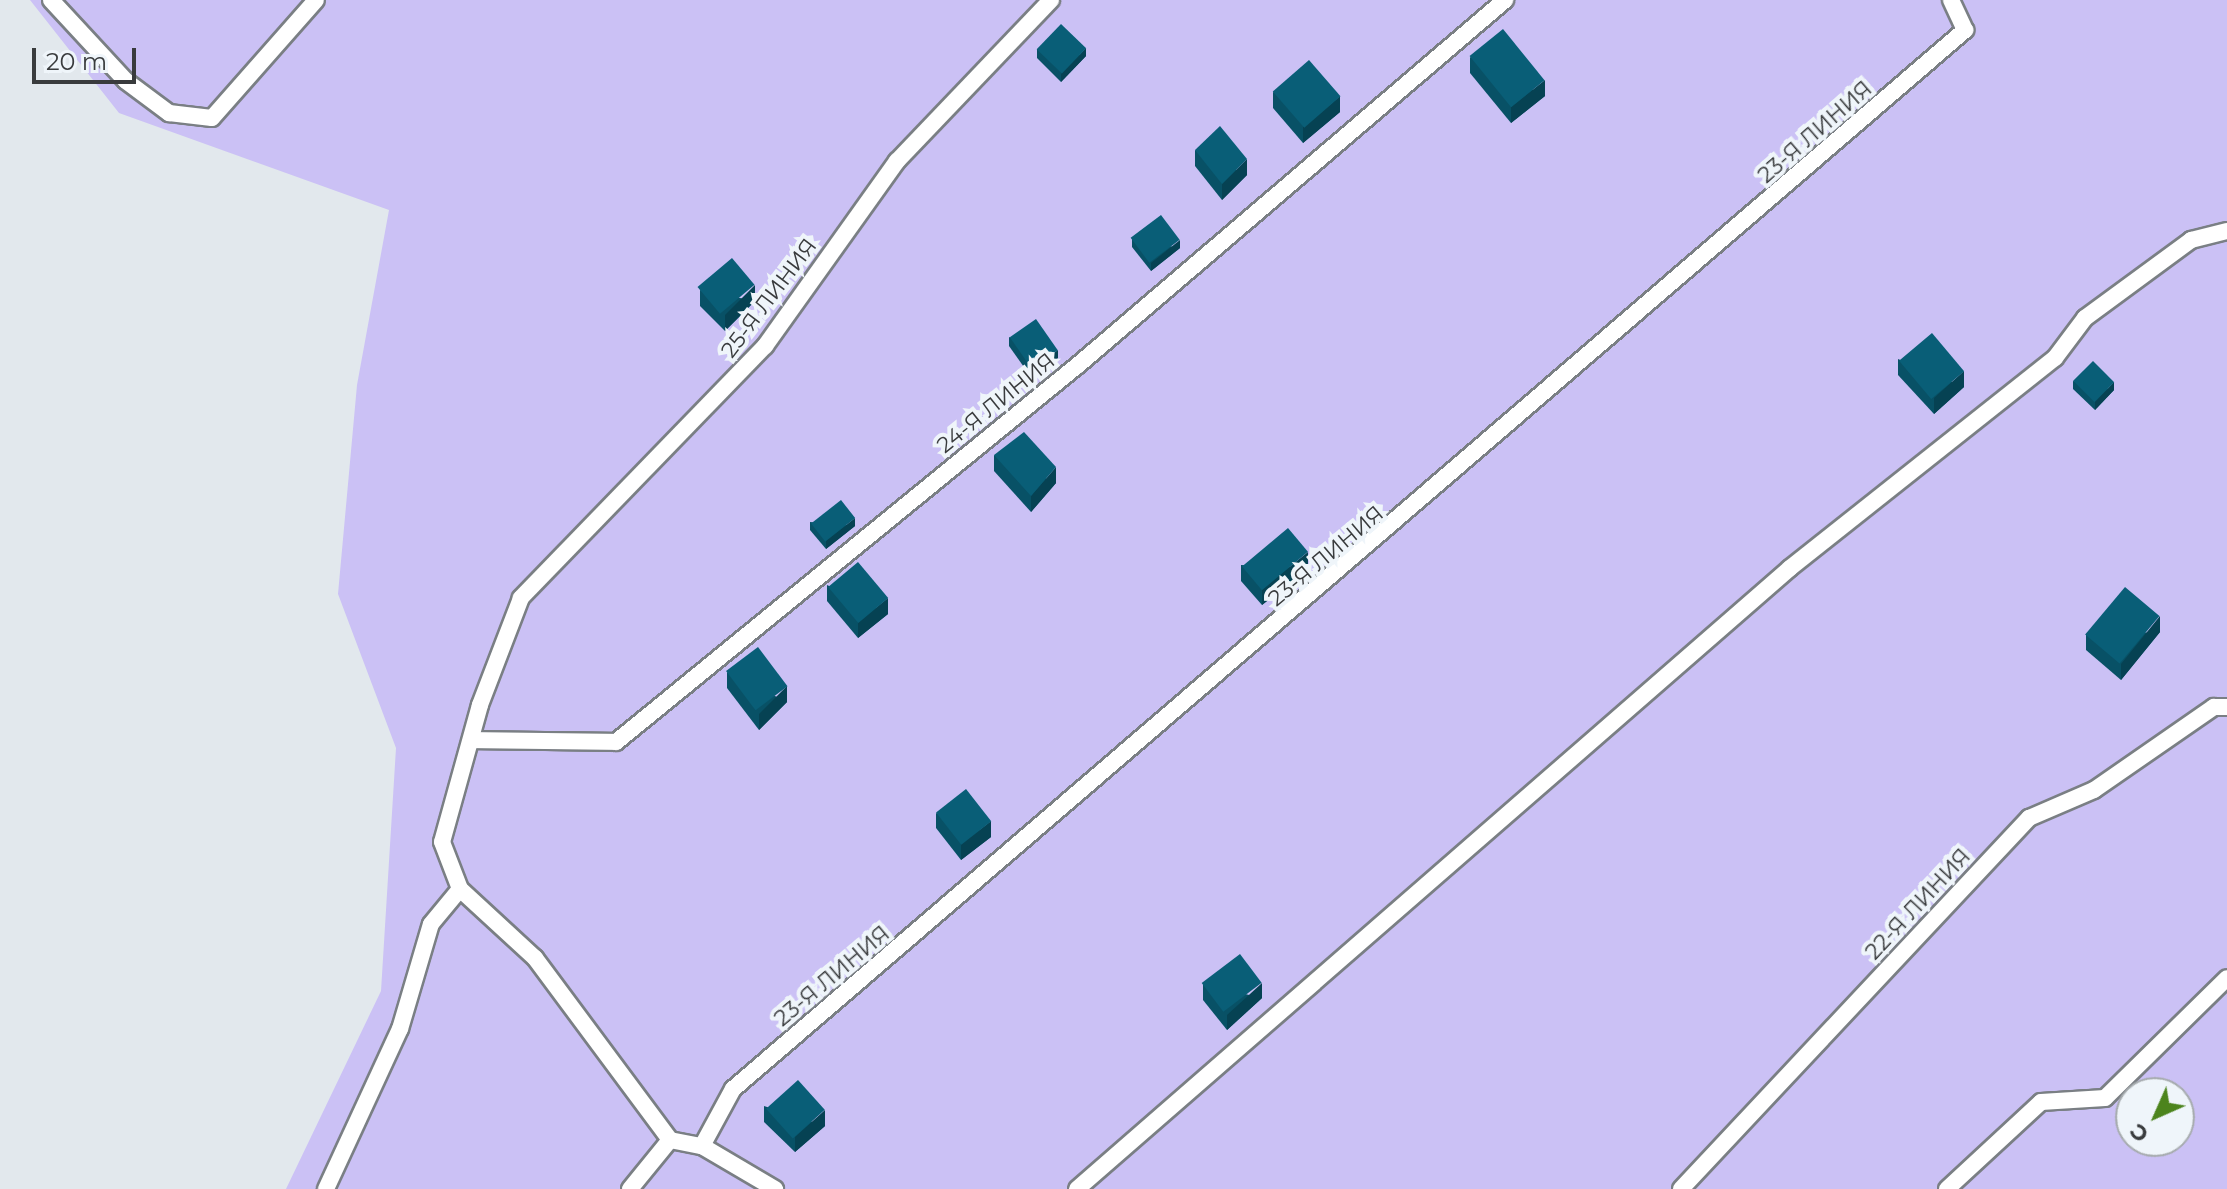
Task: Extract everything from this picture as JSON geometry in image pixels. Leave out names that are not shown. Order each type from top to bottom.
[{"type":"lane","points":[[51,0],[126,81],[169,113],[212,118],[246,85],[316,0]]},
{"type":"lane","name":"24-Я ЛИНИЯ","points":[[474,740],[616,742],[1078,365],[1505,0]]},
{"type":"lane","name":"23-Я ЛИНИЯ","points":[[702,1146],[733,1089],[1965,30],[1951,0]]},
{"type":"lane","name":"25-Я ЛИНИЯ","points":[[474,740],[480,705],[521,598],[765,346],[897,161],[1041,4]]},
{"type":"lane","points":[[1077,1189],[1790,568],[2055,358],[2085,318],[2191,240],[2227,231]]},
{"type":"lane","name":"22-Я ЛИНИЯ","points":[[1681,1189],[2029,818],[2094,790],[2214,707],[2227,707]]},
{"type":"lane","points":[[474,740],[442,842],[460,889],[535,958],[670,1140],[702,1146],[775,1189]]},
{"type":"lane","points":[[326,1189],[400,1029],[431,924],[460,889]]},
{"type":"lane","points":[[1947,1189],[2041,1102],[2105,1098],[2227,978]]},
{"type":"lane","points":[[630,1189],[670,1140]]},
{"type":"shaded area","points":[[30,0],[2227,0],[2227,1189],[286,1189],[381,991],[396,748],[338,594],[357,385],[389,210],[119,113]]},
{"type":"building","points":[[1061,24],[1086,48],[1062,73],[1037,49]]},
{"type":"building","points":[[1503,29],[1545,80],[1511,107],[1470,56]]},
{"type":"building","points":[[1309,60],[1340,96],[1304,128],[1273,91]]},
{"type":"building","points":[[1220,126],[1247,159],[1222,184],[1195,150]]},
{"type":"building","points":[[1161,215],[1180,240],[1149,263],[1131,238]]},
{"type":"building","points":[[732,258],[754,285],[720,314],[698,287]]},
{"type":"building","points":[[1036,319],[1058,350],[1032,368],[1010,337]]},
{"type":"building","points":[[1932,333],[1964,371],[1931,399],[1899,361]]},
{"type":"building","points":[[2093,361],[2114,382],[2094,402],[2073,381]]},
{"type":"building","points":[[1024,432],[1056,467],[1031,496],[994,455]]},
{"type":"building","points":[[841,500],[855,518],[825,542],[811,523]]},
{"type":"building","points":[[1288,528],[1308,552],[1262,590],[1242,567]]},
{"type":"building","points":[[858,562],[888,598],[858,623],[828,587]]},
{"type":"building","points":[[2125,587],[2159,616],[2120,663],[2085,634]]},
{"type":"building","points":[[758,647],[787,686],[756,710],[726,671]]},
{"type":"building","points":[[966,789],[991,821],[961,845],[936,812]]},
{"type":"building","points":[[1240,954],[1262,983],[1223,1012],[1202,983]]},
{"type":"building","points":[[798,1080],[825,1110],[793,1138],[766,1109]]}]
